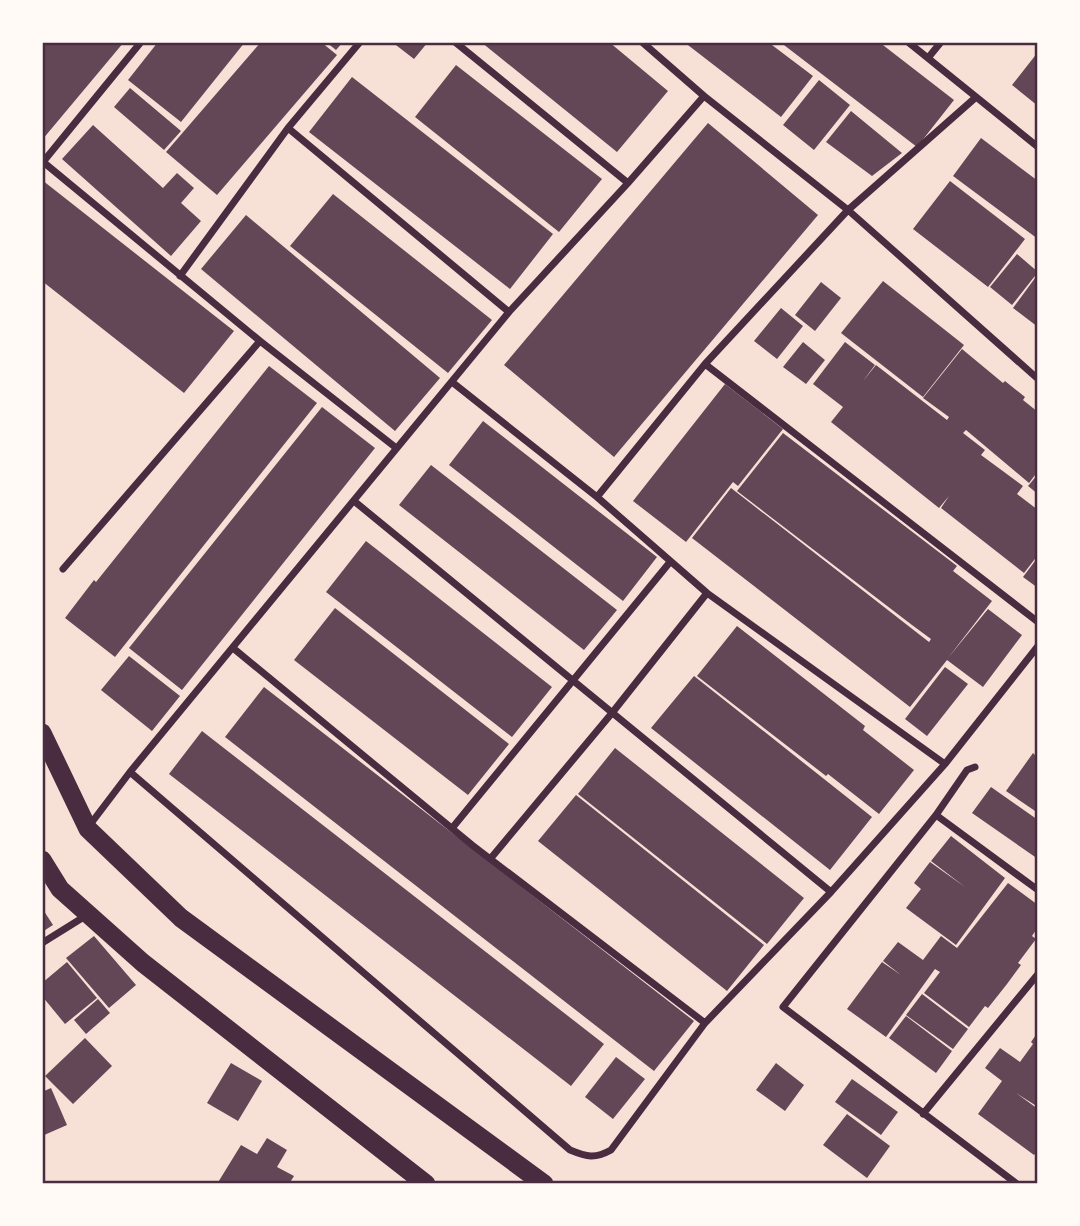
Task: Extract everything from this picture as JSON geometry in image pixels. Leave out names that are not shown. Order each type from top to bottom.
[{"type":"highway","points":[[42,733],[88,829],[180,918],[544,1184]]},
{"type":"highway","points":[[42,860],[60,889],[143,964],[426,1184]]},
{"type":"street","points":[[141,42],[43,161],[180,276],[395,447]]},
{"type":"street","points":[[180,276],[288,128],[360,42]]},
{"type":"street","points":[[455,42],[628,183]]},
{"type":"street","points":[[642,42],[704,96],[848,209],[1038,379]]},
{"type":"street","points":[[908,42],[1038,147]]},
{"type":"street","points":[[928,58],[940,42]]},
{"type":"street","points":[[88,829],[130,772],[354,501],[395,447],[509,312],[704,96]]},
{"type":"street","points":[[597,497],[705,364],[848,209],[975,98]]},
{"type":"street","points":[[288,128],[509,312]]},
{"type":"street","points":[[63,569],[260,341]]},
{"type":"street","points":[[705,364],[1038,622]]},
{"type":"street","points":[[452,382],[597,497],[707,593],[944,764]]},
{"type":"street","points":[[354,501],[831,892]]},
{"type":"street","points":[[453,827],[670,562]]},
{"type":"street","points":[[491,858],[612,713],[707,593]]},
{"type":"street","points":[[130,772],[570,1150],[587,1157],[597,1157],[611,1150],[705,1023],[831,892],[944,764],[1038,646]]},
{"type":"street","points":[[233,648],[491,858],[705,1023]]},
{"type":"street","points":[[975,767],[967,770],[936,815],[783,1007],[1017,1184]]},
{"type":"street","points":[[936,815],[1038,890]]},
{"type":"street","points":[[42,943],[88,914]]},
{"type":"street","points":[[923,1114],[1038,974]]},
{"type":"building","points":[[42,42],[124,42],[42,140]]},
{"type":"building","points":[[158,42],[245,42],[181,122],[128,80]]},
{"type":"building","points":[[261,42],[321,42],[337,55],[217,195],[166,152]]},
{"type":"building","points":[[326,42],[343,42],[336,50]]},
{"type":"building","points":[[392,42],[428,42],[414,59]]},
{"type":"building","points":[[481,42],[609,42],[668,91],[617,152]]},
{"type":"building","points":[[684,42],[768,42],[813,76],[781,117]]},
{"type":"building","points":[[780,42],[879,42],[954,100],[917,147]]},
{"type":"building","points":[[1038,52],[1038,106],[1012,85]]},
{"type":"building","points":[[456,65],[602,179],[559,232],[415,117]]},
{"type":"building","points":[[352,77],[553,234],[510,289],[309,132]]},
{"type":"building","points":[[819,80],[850,105],[814,150],[783,125]]},
{"type":"building","points":[[130,88],[181,131],[164,150],[114,107]]},
{"type":"building","points":[[851,111],[902,153],[872,176],[826,142]]},
{"type":"building","points":[[708,123],[818,215],[614,457],[504,365]]},
{"type":"building","points":[[93,125],[163,188],[177,173],[194,188],[181,203],[201,221],[171,256],[62,159]]},
{"type":"building","points":[[981,138],[1038,181],[1038,239],[953,176]]},
{"type":"building","points":[[42,180],[234,331],[184,393],[42,281]]},
{"type":"building","points":[[950,181],[1025,239],[988,287],[913,229]]},
{"type":"building","points":[[333,194],[492,320],[448,373],[290,246]]},
{"type":"building","points":[[246,215],[440,378],[395,431],[201,269]]},
{"type":"building","points":[[1017,254],[1038,272],[1012,305],[990,287]]},
{"type":"building","points":[[1038,274],[1038,327],[1013,308]]},
{"type":"building","points":[[883,281],[964,345],[923,397],[841,333]]},
{"type":"building","points":[[821,282],[841,298],[815,331],[795,315]]},
{"type":"building","points":[[781,308],[803,326],[777,359],[754,341]]},
{"type":"building","points":[[803,342],[825,360],[806,384],[783,367]]},
{"type":"building","points":[[845,342],[875,365],[863,381],[876,365],[947,420],[949,417],[923,398],[962,349],[1003,383],[1005,381],[1025,397],[1023,400],[1038,412],[1038,471],[1029,483],[966,430],[963,433],[985,450],[981,455],[1023,486],[1017,494],[1038,510],[1038,555],[1024,573],[941,508],[949,496],[939,508],[831,422],[843,407],[813,384]]},
{"type":"building","points":[[269,366],[317,403],[115,657],[65,618]]},
{"type":"building","points":[[725,384],[783,429],[738,486],[733,482],[686,542],[633,501]]},
{"type":"building","points":[[322,407],[375,448],[182,690],[129,648]]},
{"type":"building","points":[[483,421],[657,557],[623,601],[449,465]]},
{"type":"building","points":[[783,433],[957,566],[953,571],[992,601],[948,658],[988,609],[1022,635],[983,687],[947,660],[910,707],[692,538],[731,488],[929,642],[931,639],[737,491]]},
{"type":"building","points":[[431,465],[617,610],[584,650],[399,505]]},
{"type":"building","points":[[1038,474],[1038,494],[1028,486]]},
{"type":"building","points":[[366,541],[552,687],[512,737],[326,592]]},
{"type":"building","points":[[1038,557],[1038,588],[1023,577]]},
{"type":"building","points":[[335,608],[509,744],[468,795],[294,660]]},
{"type":"building","points":[[737,626],[865,726],[863,730],[914,770],[879,814],[697,676]]},
{"type":"building","points":[[129,656],[180,696],[152,731],[101,690]]},
{"type":"building","points":[[945,667],[968,684],[927,736],[905,719]]},
{"type":"building","points":[[694,676],[872,817],[830,870],[651,728]]},
{"type":"building","points":[[264,687],[694,1021],[654,1071],[225,737]]},
{"type":"building","points":[[202,731],[604,1044],[571,1086],[169,774]]},
{"type":"building","points":[[615,748],[804,898],[767,944],[578,794]]},
{"type":"building","points":[[1033,753],[1036,756],[1038,753],[1038,813],[1006,791]]},
{"type":"building","points":[[991,787],[1038,820],[1038,859],[972,813]]},
{"type":"building","points":[[576,795],[764,945],[727,991],[538,841]]},
{"type":"building","points":[[951,836],[1005,878],[956,945],[906,908],[921,889],[914,883],[930,862],[965,887],[931,861]]},
{"type":"building","points":[[1008,883],[1038,905],[1038,927],[1032,936],[1036,939],[1018,963],[1021,965],[1007,984],[969,1027],[924,993],[940,972],[935,969],[886,1037],[847,1009],[882,962],[901,975],[883,961],[898,942],[923,960],[941,936],[957,948]]},
{"type":"building","points":[[42,908],[53,925],[42,932]]},
{"type":"building","points":[[94,936],[136,985],[109,1008],[66,958]]},
{"type":"building","points":[[67,962],[97,998],[65,1024],[42,996],[42,983]]},
{"type":"building","points":[[922,994],[968,1029],[953,1049],[906,1015]]},
{"type":"building","points":[[98,999],[110,1013],[86,1034],[74,1020]]},
{"type":"building","points":[[906,1016],[952,1051],[936,1073],[889,1038]]},
{"type":"building","points":[[1038,1032],[1038,1107],[1016,1093],[1038,1109],[1038,1150],[1034,1155],[978,1114],[1002,1081],[985,1068],[1000,1048],[1020,1062]]},
{"type":"building","points":[[85,1038],[112,1066],[73,1104],[45,1076]]},
{"type":"building","points":[[616,1057],[645,1079],[613,1119],[585,1097]]},
{"type":"building","points":[[231,1063],[262,1081],[238,1121],[207,1103]]},
{"type":"building","points":[[776,1063],[804,1085],[785,1111],[756,1090]]},
{"type":"building","points":[[852,1079],[898,1112],[881,1135],[835,1102]]},
{"type":"building","points":[[51,1088],[67,1125],[42,1136],[42,1092]]},
{"type":"building","points":[[847,1114],[890,1146],[867,1178],[823,1145]]},
{"type":"building","points":[[267,1138],[287,1150],[277,1167],[294,1176],[289,1184],[217,1184],[241,1145],[257,1154]]}]
